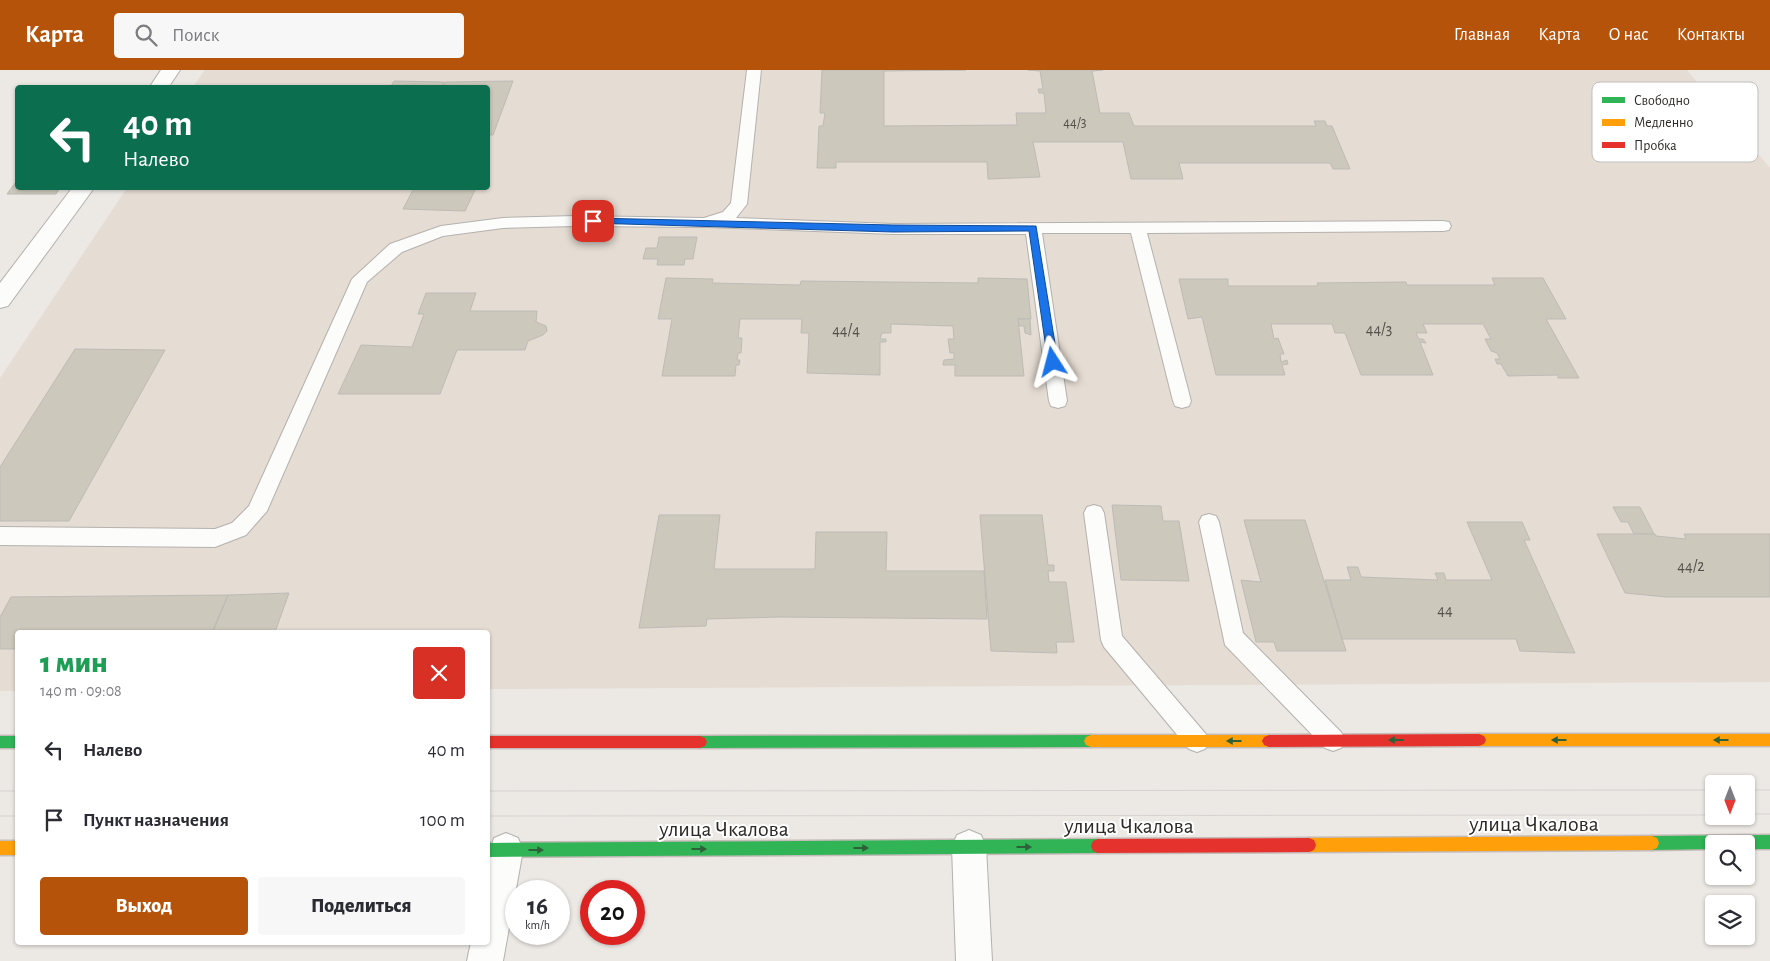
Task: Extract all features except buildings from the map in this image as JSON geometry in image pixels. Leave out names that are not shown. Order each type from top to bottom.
[{"type":"main road","points":[[490,742],[1770,740]]},
{"type":"main road","points":[[0,742],[15,742]]},
{"type":"main road","name":"улица Чкалова","points":[[497,850],[1770,842]]},
{"type":"main road","points":[[0,848],[15,848]]},
{"type":"street","points":[[160,85],[170,70]]},
{"type":"street","points":[[0,300],[82,190]]},
{"type":"street","points":[[969,847],[974,961]]},
{"type":"street","points":[[490,915],[497,850]]},
{"type":"street","points":[[485,961],[487,945]]},
{"type":"lane","points":[[704,223],[729,216],[739,204],[754,70]]},
{"type":"lane","points":[[0,536],[214,538],[239,529],[257,511],[360,279],[396,248],[441,232],[503,223],[575,221],[893,228],[1443,226]]},
{"type":"lane","points":[[1137,227],[1182,401]]},
{"type":"lane","points":[[1033,228],[1058,401]]},
{"type":"lane","points":[[1094,513],[1112,640],[1196,741]]},
{"type":"lane","points":[[1209,522],[1233,638],[1333,740]]},
{"type":"shaded area","points":[[205,70],[1687,70],[1697,82],[1592,82],[1592,162],[1758,162],[1758,154],[1770,168],[1770,682],[490,689],[490,630],[15,630],[15,691],[0,691],[0,378],[126,190],[490,190],[490,85],[194,85]]},
{"type":"tram line","points":[[490,791],[1705,790]]},
{"type":"tram line","points":[[1755,790],[1770,790]]},
{"type":"tram line","points":[[0,791],[15,791]]},
{"type":"tram line","points":[[1755,814],[1770,814]]},
{"type":"tram line","points":[[490,816],[1705,815]]},
{"type":"tram line","points":[[0,816],[15,816]]},
{"type":"traffic: fast","points":[[700,742],[1091,741]]},
{"type":"traffic: fast","points":[[0,742],[15,742]]},
{"type":"traffic: fast","points":[[1652,843],[1770,842]]},
{"type":"traffic: fast","points":[[490,850],[1098,846]]},
{"type":"traffic: slow","points":[[1479,740],[1770,740]]},
{"type":"traffic: slow","points":[[1091,741],[1269,741]]},
{"type":"traffic: slow","points":[[1309,845],[1652,843]]},
{"type":"traffic: slow","points":[[0,848],[15,848]]},
{"type":"traffic: jam","points":[[1269,741],[1479,740]]},
{"type":"traffic: jam","points":[[490,742],[700,742]]},
{"type":"traffic: jam","points":[[1098,846],[1309,845]]},
{"type":"route","points":[[593,221],[893,228],[1033,228],[1053,362]]}]
